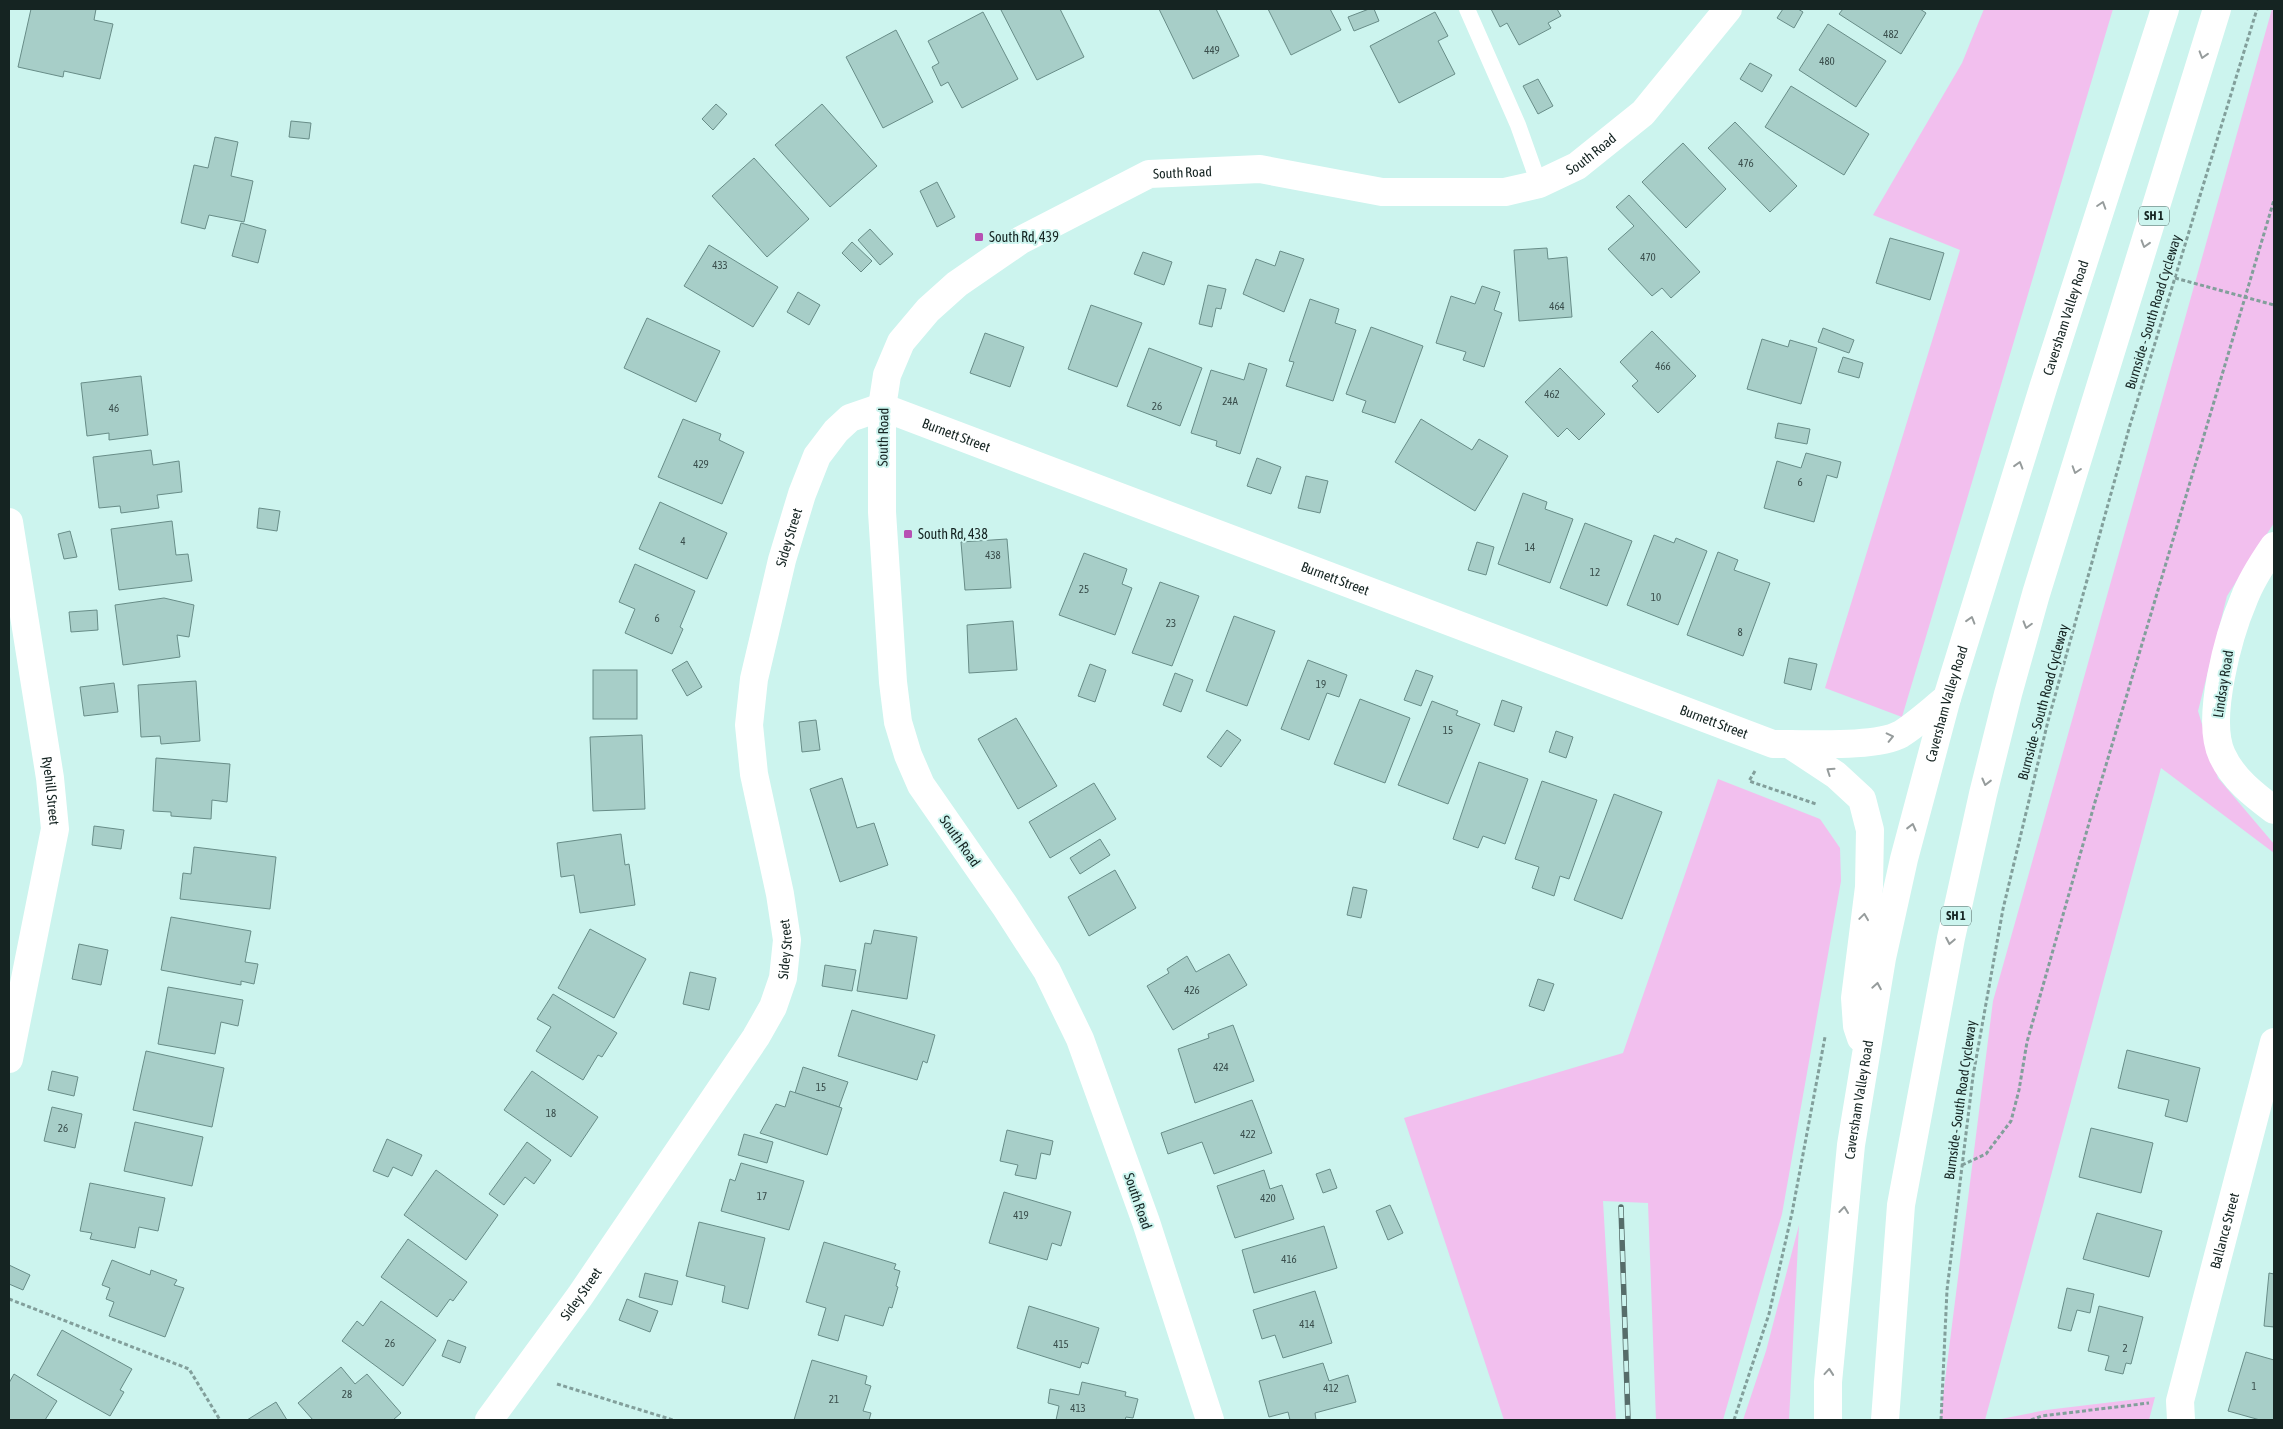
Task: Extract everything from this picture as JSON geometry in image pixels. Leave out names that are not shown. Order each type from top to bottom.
[{"type":"main road","name":"South Road","points":[[1210,1420],[1146,1222],[1080,1039],[1047,971],[1005,906],[921,785],[908,754],[898,722],[882,512],[882,407],[887,375],[901,342],[928,310],[957,284],[1021,240],[1149,174],[1260,170],[1382,192],[1505,192],[1539,184],[1577,166],[1643,113],[1728,9]]},
{"type":"main road","name":"Caversham Valley Road","points":[[1828,1420],[1828,1382],[1850,1145],[1882,958],[1904,858],[1947,698],[2044,385],[2165,9]]},
{"type":"main road","name":"SH 1","points":[[1885,1420],[1902,1205],[1951,938],[1983,794],[2036,594],[2217,9]]},
{"type":"main road","name":"Burnett Street","points":[[882,407],[1781,744]]},
{"type":"main road","name":"Sidey Street","points":[[489,1420],[608,1255],[756,1037],[773,1007],[783,978],[787,940],[780,894],[754,774],[749,725],[754,679],[782,560],[802,494],[817,456],[836,431],[850,418],[882,407]]},
{"type":"main road","name":"Ryehill Street","points":[[9,522],[50,778],[54,829],[9,1059]]},
{"type":"main road","name":"Lindsay Road","points":[[2274,546],[2244,596],[2233,627],[2223,669],[2216,716],[2217,738],[2226,762],[2243,784],[2274,810]]},
{"type":"main road","points":[[1781,744],[1842,743],[1877,740],[1900,735],[1947,698]]},
{"type":"main road","points":[[1781,744],[1836,775],[1862,798],[1870,830],[1869,887],[1855,998],[1857,1026],[1866,1051]]},
{"type":"main road","name":"Ballance Street","points":[[2181,1411],[2274,1042]]},
{"type":"lane","points":[[1467,9],[1518,125],[1539,184]]},
{"type":"path","name":"Burnside - South Road Cycleway","points":[[1942,1420],[1947,1290],[1973,1076],[2003,909],[2048,721],[2130,425],[2257,9]]},
{"type":"path","points":[[1962,1165],[1986,1154],[2011,1121],[2019,1090],[2027,1042],[2065,907],[2274,200]]},
{"type":"path","points":[[2175,278],[2274,306]]},
{"type":"path","points":[[1781,744],[1748,782],[1821,806]]},
{"type":"path","points":[[1734,1420],[1769,1314],[1794,1204],[1825,1036]]},
{"type":"path","points":[[9,1299],[189,1369],[220,1420]]},
{"type":"path","points":[[524,1373],[673,1420]]},
{"type":"path","points":[[2031,1420],[2042,1416],[2152,1402],[2181,1411]]},
{"type":"shaded area","points":[[1984,9],[2113,9],[1902,717],[1825,688],[1960,250],[1873,215],[1962,63]]},
{"type":"shaded area","points":[[2272,9],[2274,9],[2274,523],[2227,596],[2198,711],[2218,778],[2274,844],[2274,853],[2161,768],[1985,1420],[1940,1420],[1993,1001]]},
{"type":"shaded area","points":[[1718,779],[1820,819],[1840,848],[1841,881],[1782,1214],[1723,1420],[1656,1420],[1648,1203],[1603,1201],[1616,1420],[1504,1420],[1404,1118],[1623,1053]]},
{"type":"shaded area","points":[[1799,1225],[1789,1420],[1743,1420],[1766,1351]]},
{"type":"shaded area","points":[[2155,1397],[2149,1420],[1996,1420],[2046,1410]]},
{"type":"building","points":[[31,9],[96,9],[94,20],[113,24],[100,79],[64,71],[63,77],[18,67]]},
{"type":"building","points":[[1060,9],[1084,57],[1037,80],[1001,10]]},
{"type":"building","points":[[1159,9],[1216,9],[1239,56],[1193,79]]},
{"type":"building","points":[[1268,9],[1330,9],[1341,30],[1291,55]]},
{"type":"building","points":[[1374,9],[1379,21],[1354,31],[1348,17]]},
{"type":"building","points":[[1491,9],[1557,9],[1561,16],[1548,23],[1551,28],[1519,45],[1507,23],[1500,27]]},
{"type":"building","points":[[1783,9],[1798,9],[1803,12],[1794,28],[1777,18]]},
{"type":"building","points":[[1843,9],[1920,9],[1926,13],[1901,54],[1839,14]]},
{"type":"building","points":[[983,12],[1018,79],[962,108],[948,82],[941,86],[932,67],[939,63],[928,41]]},
{"type":"building","points":[[1435,12],[1448,36],[1438,41],[1455,74],[1399,103],[1370,46]]},
{"type":"building","points":[[1828,24],[1886,61],[1856,107],[1799,70]]},
{"type":"building","points":[[896,30],[933,102],[883,128],[846,57]]},
{"type":"building","points":[[1750,63],[1772,75],[1762,92],[1740,79]]},
{"type":"building","points":[[1538,79],[1553,106],[1538,114],[1523,86]]},
{"type":"building","points":[[1791,86],[1869,134],[1844,175],[1765,127]]},
{"type":"building","points":[[716,104],[727,114],[713,130],[702,119]]},
{"type":"building","points":[[822,104],[877,166],[830,207],[775,145]]},
{"type":"building","points":[[291,121],[311,123],[309,139],[289,137]]},
{"type":"building","points":[[1735,122],[1797,186],[1770,212],[1708,148]]},
{"type":"building","points":[[215,137],[238,142],[231,176],[253,181],[244,222],[209,215],[205,229],[181,223],[194,165],[208,168]]},
{"type":"building","points":[[1683,143],[1726,189],[1686,228],[1642,182]]},
{"type":"building","points":[[754,158],[809,219],[767,257],[712,196]]},
{"type":"building","points":[[937,182],[955,217],[937,227],[920,191]]},
{"type":"building","points":[[1629,195],[1700,272],[1671,298],[1662,288],[1652,296],[1608,249],[1634,226],[1616,207]]},
{"type":"building","points":[[241,223],[266,230],[258,263],[232,256]]},
{"type":"building","points":[[870,229],[893,254],[880,265],[858,240]]},
{"type":"building","points":[[1890,238],[1944,253],[1930,300],[1876,283]]},
{"type":"building","points":[[852,242],[872,261],[861,272],[842,253]]},
{"type":"building","points":[[709,245],[778,287],[753,327],[684,286]]},
{"type":"building","points":[[1547,248],[1548,259],[1567,257],[1572,317],[1519,321],[1514,250]]},
{"type":"building","points":[[1280,251],[1304,259],[1284,312],[1243,294],[1256,259],[1275,266]]},
{"type":"building","points":[[1143,252],[1172,262],[1164,285],[1134,274]]},
{"type":"building","points":[[1208,285],[1226,289],[1221,309],[1216,308],[1212,327],[1199,324]]},
{"type":"building","points":[[1482,286],[1500,292],[1494,310],[1502,313],[1484,367],[1463,360],[1466,352],[1436,343],[1451,296],[1475,304]]},
{"type":"building","points":[[798,292],[820,305],[809,325],[787,312]]},
{"type":"building","points":[[1310,299],[1339,309],[1335,323],[1356,330],[1333,401],[1286,386],[1294,362],[1289,361]]},
{"type":"building","points":[[1091,305],[1142,323],[1117,387],[1068,369]]},
{"type":"building","points":[[647,318],[720,351],[696,402],[624,368]]},
{"type":"building","points":[[1371,327],[1423,346],[1395,423],[1362,412],[1366,401],[1346,394]]},
{"type":"building","points":[[1823,328],[1854,340],[1849,353],[1818,342]]},
{"type":"building","points":[[1652,331],[1696,376],[1658,413],[1632,386],[1638,381],[1620,362]]},
{"type":"building","points":[[985,333],[1024,347],[1010,387],[970,373]]},
{"type":"building","points":[[1762,339],[1788,347],[1790,340],[1817,348],[1801,404],[1747,389]]},
{"type":"building","points":[[1149,348],[1202,368],[1180,426],[1127,406]]},
{"type":"building","points":[[1843,357],[1863,363],[1859,378],[1838,372]]},
{"type":"building","points":[[1249,363],[1267,369],[1240,454],[1216,446],[1217,441],[1191,433],[1211,370],[1244,380]]},
{"type":"building","points":[[1560,368],[1605,414],[1579,440],[1567,428],[1558,437],[1525,402]]},
{"type":"building","points":[[141,376],[148,435],[109,440],[109,433],[87,436],[81,383]]},
{"type":"building","points":[[683,419],[721,434],[719,440],[744,452],[722,504],[658,477]]},
{"type":"building","points":[[1421,419],[1472,450],[1479,439],[1508,456],[1475,511],[1395,462]]},
{"type":"building","points":[[1778,423],[1810,429],[1807,444],[1775,438]]},
{"type":"building","points":[[151,450],[153,465],[179,461],[182,492],[157,495],[159,508],[121,513],[120,506],[99,508],[93,457]]},
{"type":"building","points":[[1806,453],[1841,462],[1837,478],[1827,475],[1814,522],[1764,508],[1777,461],[1801,468]]},
{"type":"building","points":[[1257,458],[1281,467],[1271,494],[1247,486]]},
{"type":"building","points":[[1306,476],[1328,481],[1320,513],[1298,508]]},
{"type":"building","points":[[1523,493],[1547,502],[1545,509],[1573,519],[1550,583],[1498,564]]},
{"type":"building","points":[[660,502],[727,533],[707,579],[639,549]]},
{"type":"building","points":[[259,508],[280,511],[277,531],[257,528]]},
{"type":"building","points":[[172,521],[176,555],[188,554],[192,581],[119,590],[111,529]]},
{"type":"building","points":[[1585,523],[1632,541],[1607,606],[1560,588]]},
{"type":"building","points":[[70,531],[77,557],[64,559],[58,534]]},
{"type":"building","points":[[1654,535],[1674,543],[1676,538],[1707,551],[1678,625],[1627,605]]},
{"type":"building","points":[[1007,539],[1011,588],[965,590],[961,542]]},
{"type":"building","points":[[1477,542],[1494,547],[1486,575],[1468,570]]},
{"type":"building","points":[[1718,552],[1738,560],[1734,570],[1770,583],[1743,656],[1687,635]]},
{"type":"building","points":[[1084,553],[1127,569],[1122,584],[1132,588],[1115,635],[1059,615]]},
{"type":"building","points":[[635,564],[695,591],[680,627],[683,629],[672,654],[625,633],[635,609],[619,602]]},
{"type":"building","points":[[1160,582],[1199,596],[1172,666],[1132,653]]},
{"type":"building","points":[[164,598],[194,605],[189,637],[177,635],[180,657],[123,665],[115,605]]},
{"type":"building","points":[[97,610],[98,630],[71,632],[69,612]]},
{"type":"building","points":[[1234,616],[1275,631],[1247,706],[1206,691]]},
{"type":"building","points":[[1013,621],[1017,670],[969,673],[967,625]]},
{"type":"building","points":[[1789,658],[1817,664],[1811,690],[1784,683]]},
{"type":"building","points":[[1308,660],[1347,675],[1339,697],[1327,693],[1309,740],[1281,729]]},
{"type":"building","points":[[687,661],[702,687],[687,696],[672,670]]},
{"type":"building","points":[[1090,664],[1106,670],[1095,702],[1078,696]]},
{"type":"building","points":[[593,670],[637,670],[637,719],[593,719]]},
{"type":"building","points":[[1416,670],[1433,676],[1421,706],[1404,700]]},
{"type":"building","points":[[1175,673],[1193,680],[1181,712],[1163,705]]},
{"type":"building","points":[[196,681],[200,741],[161,744],[160,736],[141,737],[138,685]]},
{"type":"building","points":[[114,683],[118,712],[84,716],[80,687]]},
{"type":"building","points":[[1360,699],[1410,718],[1385,783],[1334,764]]},
{"type":"building","points":[[1502,700],[1522,707],[1514,732],[1494,725]]},
{"type":"building","points":[[1432,701],[1458,711],[1456,715],[1480,724],[1448,804],[1398,785]]},
{"type":"building","points":[[1016,718],[1057,786],[1018,809],[978,739]]},
{"type":"building","points":[[816,720],[820,750],[802,752],[799,722]]},
{"type":"building","points":[[1227,730],[1241,740],[1221,767],[1207,757]]},
{"type":"building","points":[[1556,731],[1573,737],[1566,758],[1549,752]]},
{"type":"building","points":[[642,735],[645,809],[593,811],[590,737]]},
{"type":"building","points":[[156,758],[230,764],[227,802],[212,800],[211,819],[171,816],[171,812],[153,811]]},
{"type":"building","points":[[1479,762],[1528,779],[1505,844],[1483,836],[1478,848],[1453,839]]},
{"type":"building","points":[[842,778],[857,828],[874,823],[888,865],[840,882],[810,789]]},
{"type":"building","points":[[1542,781],[1597,800],[1569,879],[1560,876],[1554,896],[1532,888],[1539,867],[1515,859]]},
{"type":"building","points":[[1094,783],[1116,819],[1050,858],[1029,822]]},
{"type":"building","points":[[1614,794],[1662,812],[1622,919],[1574,900]]},
{"type":"building","points":[[94,826],[124,830],[121,849],[92,845]]},
{"type":"building","points":[[621,834],[625,865],[629,864],[635,905],[580,913],[574,875],[561,877],[557,843]]},
{"type":"building","points":[[1100,839],[1110,855],[1080,874],[1070,858]]},
{"type":"building","points":[[194,847],[276,857],[270,909],[180,899],[183,873],[191,874]]},
{"type":"building","points":[[1115,870],[1136,908],[1089,936],[1068,897]]},
{"type":"building","points":[[1353,887],[1367,890],[1361,918],[1347,915]]},
{"type":"building","points":[[171,917],[251,931],[245,962],[258,964],[254,984],[241,981],[241,985],[161,970]]},
{"type":"building","points":[[590,929],[646,959],[614,1018],[558,988]]},
{"type":"building","points":[[874,930],[917,937],[907,999],[857,991],[865,943],[871,944]]},
{"type":"building","points":[[79,944],[108,950],[101,985],[72,979]]},
{"type":"building","points":[[1229,954],[1247,985],[1173,1030],[1147,986],[1169,973],[1167,969],[1187,956],[1196,972]]},
{"type":"building","points":[[825,965],[856,970],[852,991],[822,986]]},
{"type":"building","points":[[690,972],[716,978],[709,1010],[683,1004]]},
{"type":"building","points":[[1538,979],[1554,984],[1544,1011],[1529,1006]]},
{"type":"building","points":[[168,987],[243,1000],[238,1026],[221,1022],[215,1054],[158,1044]]},
{"type":"building","points":[[553,994],[617,1033],[602,1057],[598,1055],[583,1080],[536,1051],[551,1027],[537,1019]]},
{"type":"building","points":[[852,1010],[935,1035],[927,1063],[923,1061],[917,1080],[838,1056]]},
{"type":"building","points":[[1233,1025],[1254,1081],[1195,1103],[1178,1049],[1209,1038],[1208,1034]]},
{"type":"building","points":[[2127,1050],[2200,1068],[2187,1122],[2165,1116],[2169,1100],[2118,1088]]},
{"type":"building","points":[[146,1051],[224,1068],[212,1127],[133,1110]]},
{"type":"building","points":[[803,1067],[848,1082],[839,1107],[795,1093]]},
{"type":"building","points":[[52,1071],[78,1077],[74,1096],[48,1090]]},
{"type":"building","points":[[532,1071],[598,1117],[571,1157],[504,1110]]},
{"type":"building","points":[[790,1091],[842,1108],[827,1155],[760,1133],[776,1104],[785,1107]]},
{"type":"building","points":[[1252,1100],[1272,1153],[1214,1174],[1202,1142],[1168,1154],[1161,1133]]},
{"type":"building","points":[[52,1107],[82,1114],[75,1148],[44,1141]]},
{"type":"building","points":[[135,1122],[203,1137],[192,1186],[124,1171]]},
{"type":"building","points":[[2091,1128],[2153,1143],[2141,1193],[2079,1177]]},
{"type":"building","points":[[1007,1130],[1053,1141],[1050,1155],[1041,1153],[1036,1179],[1015,1175],[1018,1165],[1000,1161]]},
{"type":"building","points":[[744,1134],[773,1142],[767,1163],[738,1155]]},
{"type":"building","points":[[387,1139],[422,1155],[412,1176],[393,1167],[388,1177],[373,1171]]},
{"type":"building","points":[[527,1142],[551,1160],[534,1184],[525,1177],[504,1205],[489,1194]]},
{"type":"building","points":[[741,1163],[804,1181],[789,1230],[721,1211],[730,1179],[735,1181]]},
{"type":"building","points":[[1330,1169],[1337,1188],[1323,1193],[1316,1174]]},
{"type":"building","points":[[436,1170],[498,1215],[466,1260],[404,1215]]},
{"type":"building","points":[[1264,1170],[1270,1189],[1282,1185],[1294,1219],[1235,1238],[1217,1186]]},
{"type":"building","points":[[90,1183],[165,1198],[158,1231],[139,1227],[135,1248],[90,1239],[92,1233],[80,1231]]},
{"type":"building","points":[[1004,1192],[1071,1212],[1061,1246],[1052,1243],[1047,1260],[989,1243]]},
{"type":"building","points":[[1390,1205],[1403,1233],[1388,1240],[1376,1211]]},
{"type":"building","points":[[2097,1213],[2162,1231],[2149,1277],[2083,1259]]},
{"type":"building","points":[[699,1222],[765,1238],[748,1309],[722,1302],[725,1286],[686,1276]]},
{"type":"building","points":[[1324,1226],[1337,1268],[1254,1293],[1242,1250]]},
{"type":"building","points":[[408,1239],[467,1282],[453,1301],[450,1299],[437,1317],[381,1277]]},
{"type":"building","points":[[824,1242],[896,1264],[894,1269],[900,1271],[896,1286],[898,1287],[892,1308],[889,1307],[883,1326],[845,1315],[838,1341],[818,1335],[826,1308],[806,1302]]},
{"type":"building","points":[[112,1260],[150,1275],[151,1270],[177,1280],[174,1285],[184,1288],[165,1337],[109,1316],[114,1302],[106,1299],[110,1288],[102,1285]]},
{"type":"building","points":[[9,1265],[30,1275],[23,1290],[9,1284]]},
{"type":"building","points":[[645,1273],[678,1281],[672,1305],[639,1297]]},
{"type":"building","points":[[2269,1273],[2274,1274],[2274,1327],[2264,1326]]},
{"type":"building","points":[[2067,1288],[2094,1294],[2090,1313],[2077,1310],[2071,1331],[2058,1328]]},
{"type":"building","points":[[1315,1291],[1332,1343],[1283,1358],[1275,1335],[1262,1339],[1253,1310]]},
{"type":"building","points":[[627,1299],[658,1311],[650,1332],[619,1320]]},
{"type":"building","points":[[381,1301],[436,1340],[403,1386],[342,1341],[357,1321],[363,1326]]},
{"type":"building","points":[[1029,1306],[1099,1328],[1088,1364],[1082,1362],[1080,1368],[1017,1348]]},
{"type":"building","points":[[2099,1306],[2143,1317],[2131,1364],[2126,1363],[2123,1374],[2105,1370],[2109,1356],[2088,1351]]},
{"type":"building","points":[[62,1330],[132,1369],[120,1390],[124,1392],[110,1416],[37,1375]]},
{"type":"building","points":[[448,1340],[466,1347],[460,1363],[442,1356]]},
{"type":"building","points":[[2246,1352],[2274,1360],[2274,1420],[2260,1420],[2228,1411]]},
{"type":"building","points":[[812,1360],[867,1376],[865,1384],[871,1386],[863,1411],[871,1413],[869,1420],[794,1420]]},
{"type":"building","points":[[1323,1363],[1329,1381],[1348,1375],[1356,1402],[1315,1413],[1316,1420],[1290,1420],[1288,1412],[1269,1417],[1259,1381]]},
{"type":"building","points":[[341,1367],[355,1384],[367,1374],[401,1413],[393,1420],[313,1420],[298,1403]]},
{"type":"building","points":[[14,1374],[57,1401],[45,1420],[9,1420],[9,1383]]},
{"type":"building","points":[[1082,1382],[1126,1392],[1125,1396],[1138,1399],[1133,1418],[1126,1417],[1125,1420],[1056,1420],[1059,1406],[1048,1403],[1050,1389],[1079,1395]]},
{"type":"building","points":[[276,1402],[287,1420],[247,1420]]},
{"type":"railway","points":[[1621,1207],[1628,1420]]},
{"type":"place","name":"South Rd, 439","points":[[979,237]]},
{"type":"place","name":"South Rd, 438","points":[[908,534]]}]
